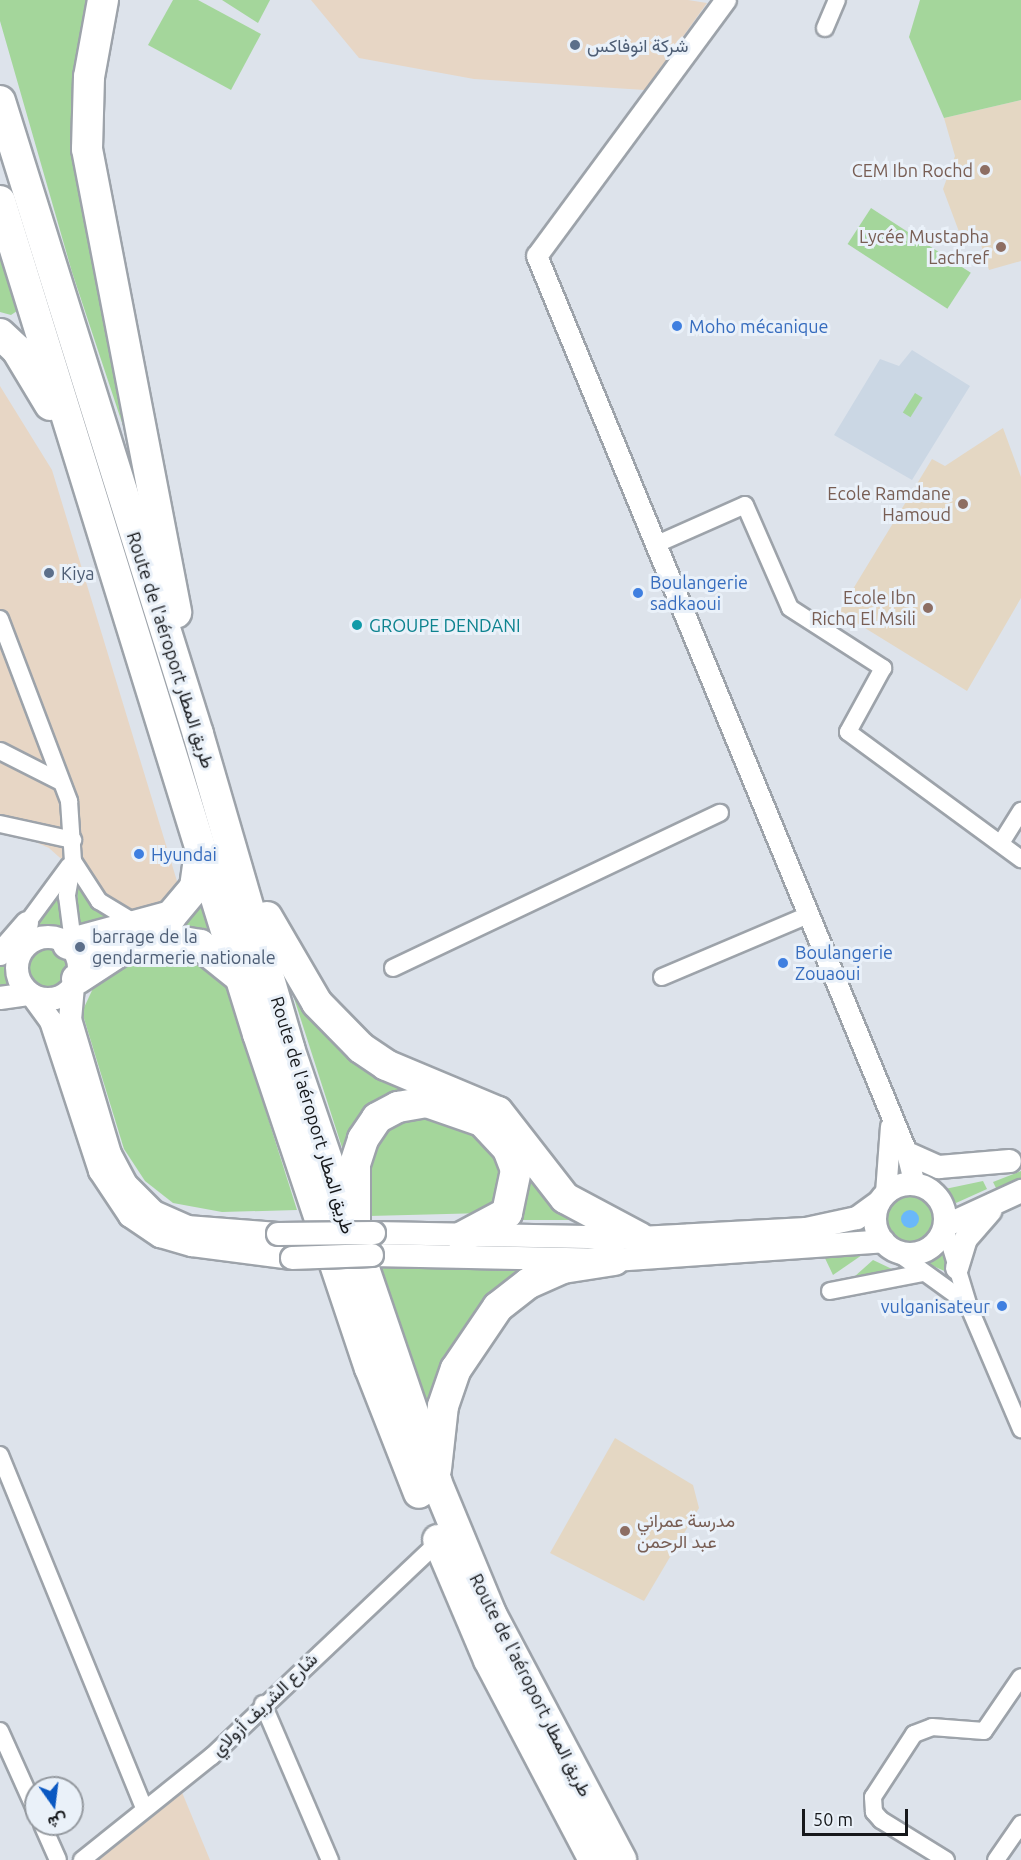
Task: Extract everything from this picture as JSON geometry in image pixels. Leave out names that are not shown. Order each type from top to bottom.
[{"type":"highway","points":[[103,0],[89,77],[87,149],[198,734]]},
{"type":"highway","name":"Route de l'aéroport طريق المطار","points":[[0,101],[235,855],[289,1048],[367,1246],[436,1481],[491,1614],[621,1860]]},
{"type":"highway","name":"Route de l'aéroport طريق المطار","points":[[0,201],[200,849],[370,1368],[438,1542],[489,1660],[594,1860]]},
{"type":"highway","points":[[0,334],[17,350],[77,455]]},
{"type":"highway","points":[[73,961],[147,926],[185,904],[195,887],[200,849]]},
{"type":"highway","points":[[235,855],[301,980],[338,1028],[386,1065],[498,1112],[565,1198],[640,1238]]},
{"type":"highway","points":[[73,961],[166,939],[200,945],[241,978]]},
{"type":"highway","points":[[367,1246],[355,1164],[363,1138],[377,1118],[398,1107],[427,1102],[482,1121],[508,1149],[516,1170],[507,1213],[462,1237]]},
{"type":"highway","points":[[436,1481],[443,1406],[456,1369],[498,1307],[529,1283],[563,1268],[614,1260]]},
{"type":"main road","points":[[1016,1159],[883,1197],[856,1218],[826,1227],[640,1238],[462,1237],[367,1246],[292,1258],[226,1254],[160,1236],[130,1216],[100,1171],[51,1020],[19,980],[17,948],[52,938],[73,961],[70,1019],[110,1154],[126,1184],[154,1212],[187,1227],[278,1234],[367,1246],[614,1260],[889,1246],[925,1251],[945,1227],[996,1206],[1021,1191]]},
{"type":"main road","points":[[0,998],[31,995],[50,999],[73,961]]},
{"type":"main road","points":[[908,1153],[939,1167],[1016,1159]]},
{"type":"main road","points":[[922,1186],[943,1205],[945,1227]]},
{"type":"main road","points":[[883,1197],[875,1218],[889,1246]]},
{"type":"main road","points":[[957,1268],[970,1233],[996,1206]]},
{"type":"street","points":[[726,0],[537,256],[657,544],[890,1122],[908,1153],[922,1186]]},
{"type":"street","points":[[825,28],[837,0]]},
{"type":"street","points":[[657,544],[745,505],[790,608],[883,668],[848,732],[1021,859]]},
{"type":"street","points":[[0,619],[59,781],[69,801],[73,861],[67,896],[73,961]]},
{"type":"street","points":[[0,751],[59,781]]},
{"type":"street","points":[[1001,843],[1021,811]]},
{"type":"street","points":[[393,968],[720,813]]},
{"type":"street","points":[[0,824],[72,840]]},
{"type":"street","points":[[73,861],[88,890],[111,912],[147,926]]},
{"type":"street","points":[[17,948],[73,861]]},
{"type":"street","points":[[662,977],[806,916]]},
{"type":"street","points":[[883,1197],[890,1122]]},
{"type":"street","points":[[945,1227],[969,1306],[1021,1429]]},
{"type":"street","points":[[889,1246],[923,1273],[946,1283],[969,1306]]},
{"type":"street","points":[[830,1292],[923,1273]]},
{"type":"street","points":[[0,1455],[144,1808]]},
{"type":"street","name":"شارع الشريف أزولاي","points":[[82,1860],[144,1808],[212,1756],[263,1704],[438,1542]]},
{"type":"street","points":[[946,1860],[881,1820],[874,1812],[873,1797],[914,1734],[932,1727],[984,1731],[1021,1677]]},
{"type":"street","points":[[263,1704],[330,1860]]},
{"type":"street","points":[[0,1731],[5,1757],[24,1790]]},
{"type":"street","points":[[996,1860],[1021,1824]]},
{"type":"street","points":[[47,1836],[58,1860]]},
{"type":"shaded area","points":[[311,0],[688,0],[707,3],[645,90],[474,79],[359,58]]},
{"type":"shaded area","name":"CEM Ibn Rochd","points":[[1021,100],[1021,261],[989,270],[977,232],[961,237],[943,189],[955,156],[944,118]]},
{"type":"shaded area","points":[[912,350],[970,386],[912,480],[834,435],[880,359],[899,366]]},
{"type":"shaded area","points":[[0,386],[52,470],[180,891],[143,918],[116,908],[49,848],[0,826]]},
{"type":"shaded area","points":[[1003,428],[1021,477],[1021,598],[967,691],[839,612],[932,459],[945,466]]},
{"type":"shaded area","name":"مدرسة عمراني عبد الرحمن","points":[[615,1438],[693,1485],[699,1508],[644,1601],[550,1553]]},
{"type":"shaded area","points":[[174,1773],[210,1860],[75,1860]]},
{"type":"green space","points":[[0,0],[92,0],[78,133],[93,262],[134,459],[72,272],[0,21]]},
{"type":"green space","points":[[173,0],[198,0],[261,34],[231,90],[148,45]]},
{"type":"green space","points":[[222,0],[270,0],[258,23]]},
{"type":"green space","points":[[920,0],[1021,0],[1021,100],[944,118],[909,37]]},
{"type":"green space","points":[[871,208],[971,273],[947,309],[848,244]]},
{"type":"green space","points":[[0,250],[17,311],[11,315],[0,312]]},
{"type":"green space","points":[[915,393],[923,398],[910,417],[903,413]]},
{"type":"green space","points":[[77,883],[86,898],[108,918],[78,928]]},
{"type":"green space","points":[[199,887],[218,947],[86,963],[83,954]]},
{"type":"green space","points":[[58,898],[63,928],[36,927]]},
{"type":"green space","points":[[48,945],[64,952],[71,968],[64,984],[48,991],[32,984],[25,968],[32,952]]},
{"type":"green space","points":[[139,954],[191,954],[225,982],[297,1210],[222,1212],[173,1203],[145,1181],[124,1149],[82,1012],[95,984]]},
{"type":"green space","points":[[5,961],[14,989],[0,990],[0,965]]},
{"type":"green space","points":[[284,967],[413,1082],[587,1220],[511,1220],[524,1171],[426,1094],[347,1163]]},
{"type":"green space","points":[[422,1112],[479,1133],[504,1165],[504,1194],[485,1213],[369,1216],[367,1169],[382,1129]]},
{"type":"green space","points":[[1021,1171],[1021,1181],[997,1190],[993,1182]]},
{"type":"green space","points":[[983,1181],[987,1189],[956,1203],[945,1189]]},
{"type":"green space","points":[[911,1192],[921,1194],[929,1200],[935,1208],[937,1218],[935,1228],[929,1236],[921,1242],[911,1244],[901,1242],[893,1236],[887,1228],[885,1218],[887,1208],[893,1200],[901,1194]]},
{"type":"green space","points":[[941,1250],[949,1273],[924,1262]]},
{"type":"green space","points":[[823,1254],[862,1255],[833,1275]]},
{"type":"green space","points":[[873,1260],[892,1269],[854,1277]]},
{"type":"green space","points":[[379,1264],[537,1270],[431,1423]]},
{"type":"water","points":[[910,1210],[916,1213],[919,1219],[916,1225],[910,1228],[904,1225],[901,1219],[904,1213]]},
{"type":"place","name":"شركة انوفاكس","points":[[575,45]]},
{"type":"place","name":"CEM Ibn Rochd","points":[[985,170]]},
{"type":"place","name":"Lycée Mustapha Lachref","points":[[1001,247]]},
{"type":"place","name":"Moho mécanique","points":[[677,326]]},
{"type":"place","name":"Ecole Ramdane Hamoud","points":[[963,504]]},
{"type":"place","name":"Kiya","points":[[49,573]]},
{"type":"place","name":"Boulangerie sadkaoui","points":[[638,593]]},
{"type":"place","name":"Ecole Ibn Richq El Msili","points":[[928,608]]},
{"type":"place","name":"GROUPE DENDANI","points":[[357,625]]},
{"type":"place","name":"Hyundai","points":[[139,854]]},
{"type":"place","name":"barrage de la gendarmerie nationale","points":[[80,947]]},
{"type":"place","name":"Boulangerie Zouaoui","points":[[783,963]]},
{"type":"place","name":"vulganisateur","points":[[1002,1306]]},
{"type":"place","name":"مدرسة عمراني عبد الرحمن","points":[[625,1531]]}]
